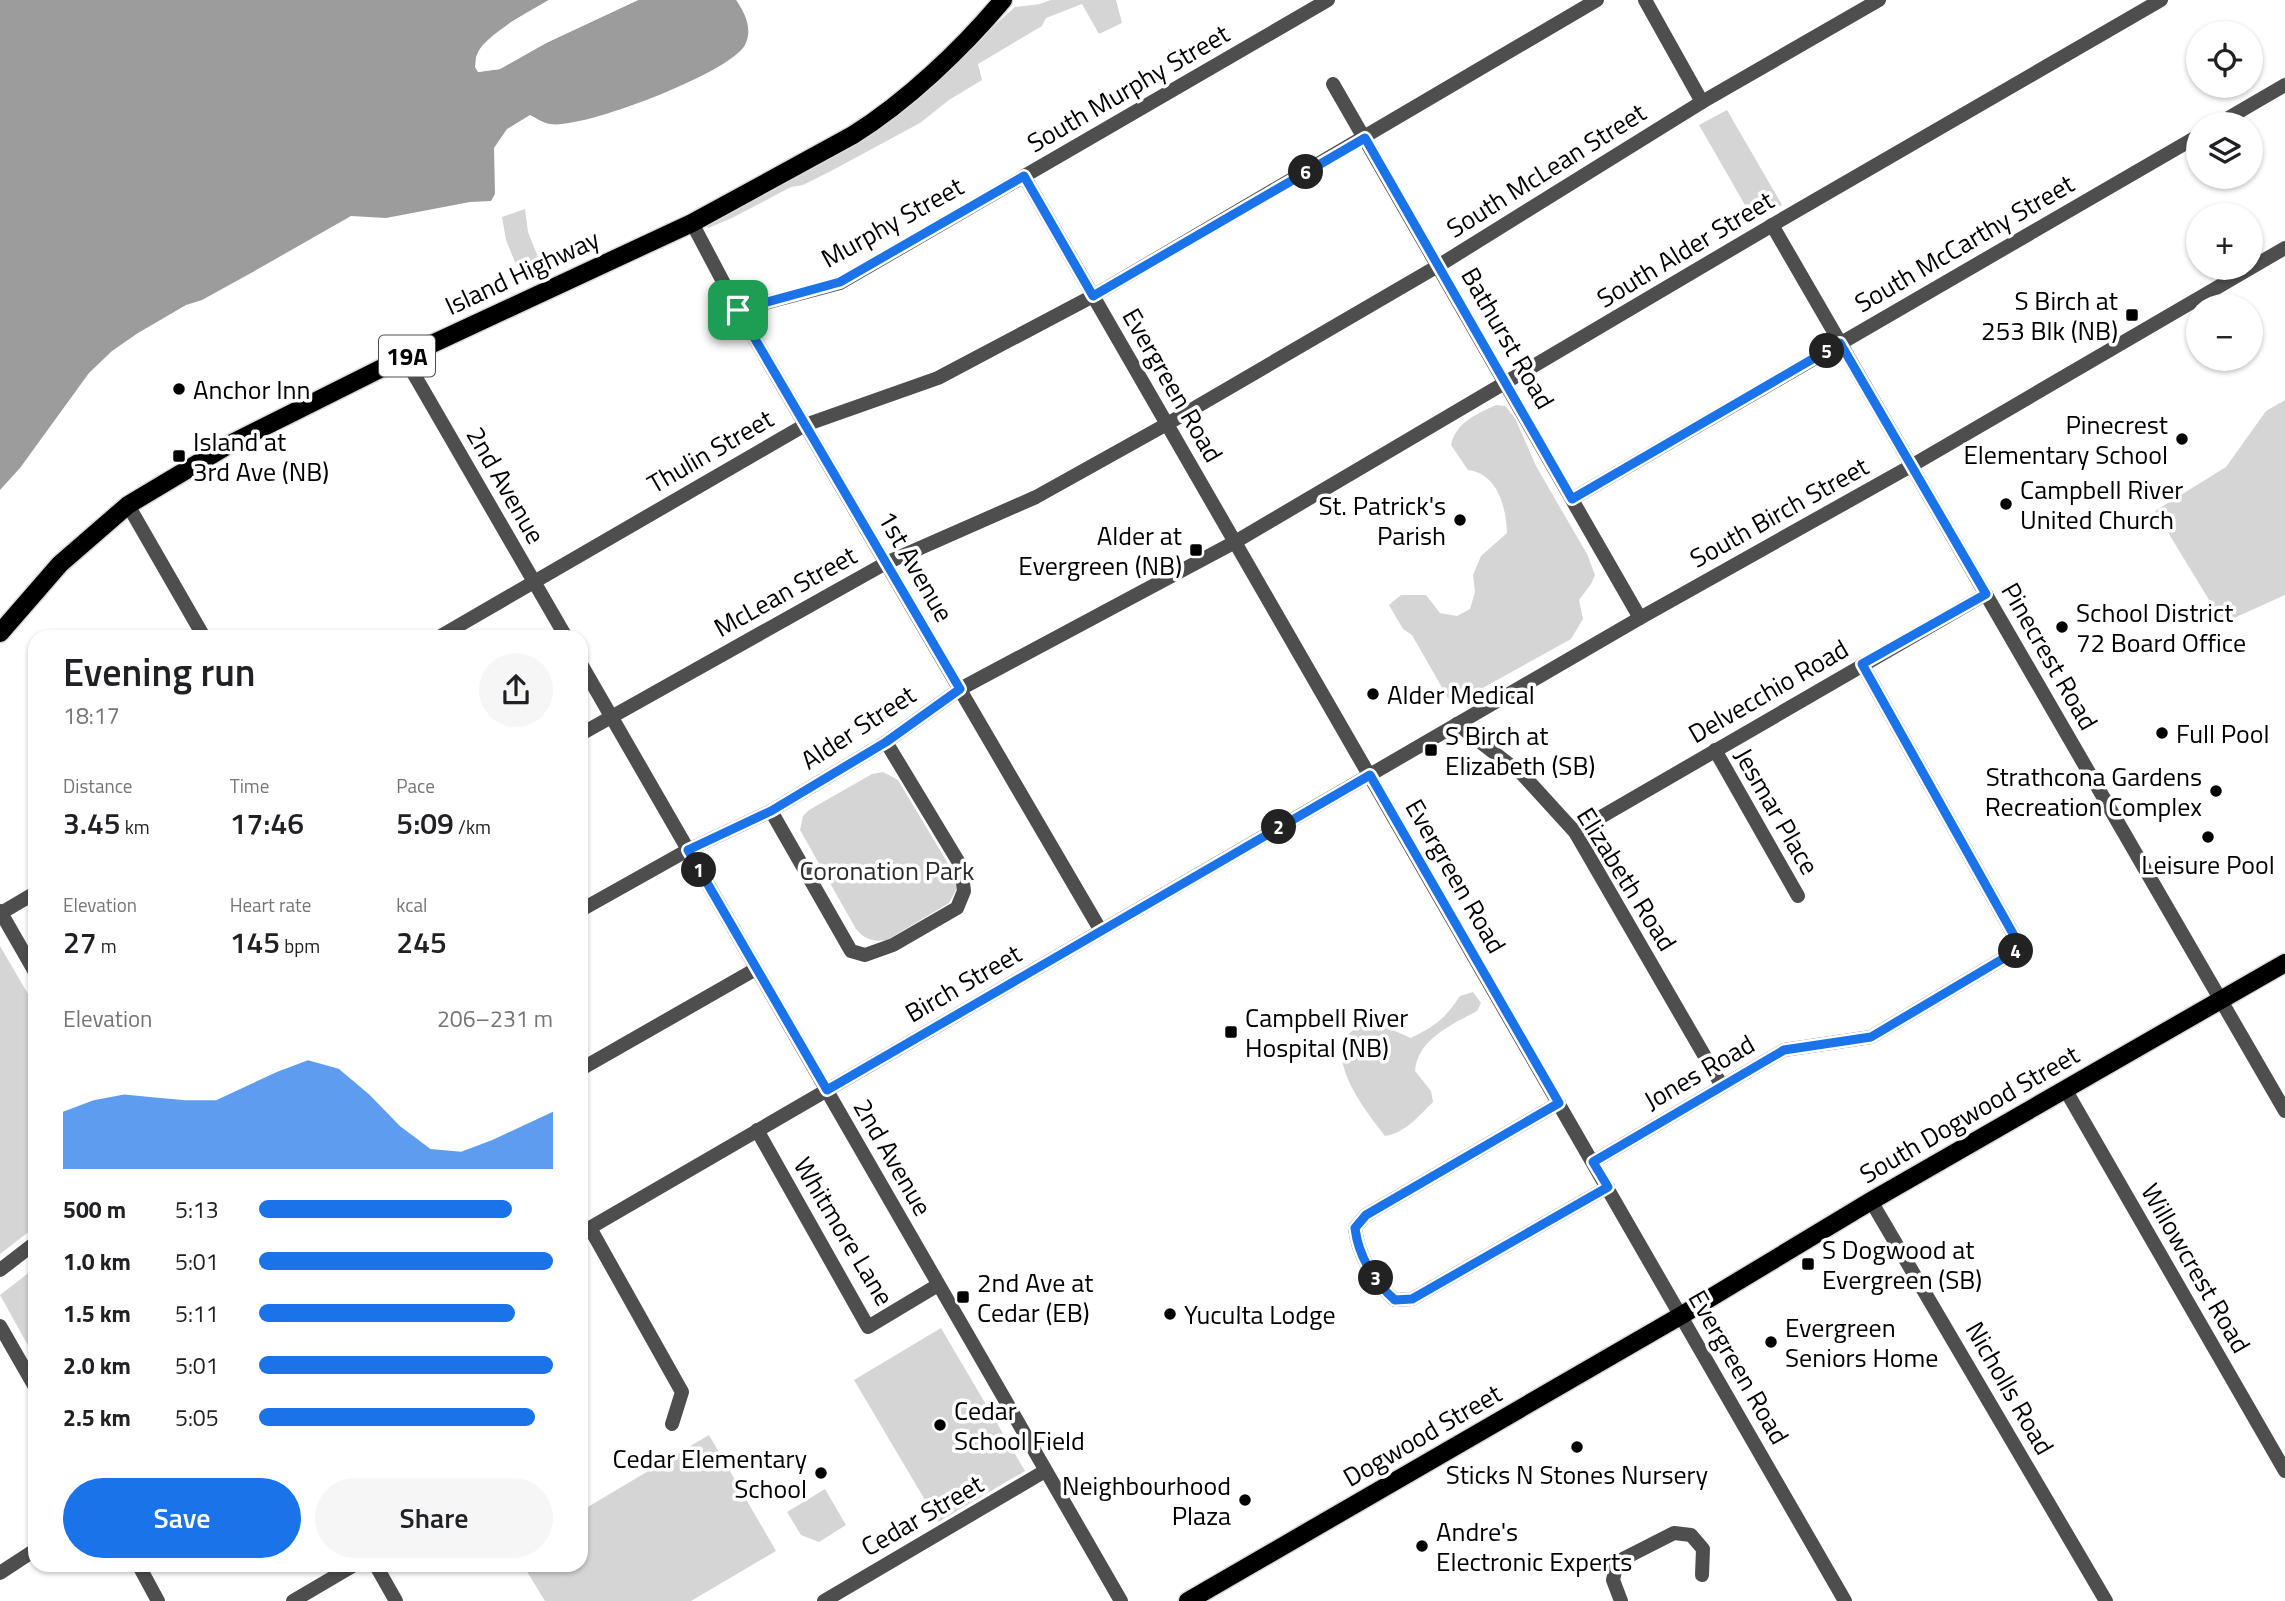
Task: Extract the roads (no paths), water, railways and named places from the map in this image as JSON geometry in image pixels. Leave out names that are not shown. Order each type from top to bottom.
[{"type":"main road","name":"Island Highway","points":[[0,633],[60,564],[128,505],[230,444],[404,357],[692,223],[876,121],[940,65],[1003,0]]},
{"type":"main road","name":"South Dogwood Street","points":[[1682,1315],[1871,1201],[2285,963]]},
{"type":"main road","name":"Dogwood Street","points":[[1188,1601],[1682,1315]]},
{"type":"street","name":"South Murphy Street","points":[[1024,176],[1328,0]]},
{"type":"street","name":"Thulin Street","points":[[451,630],[805,425],[938,378],[1093,296],[1597,0]]},
{"type":"street","points":[[1645,0],[1702,102]]},
{"type":"street","name":"South McLean Street","points":[[1167,424],[1438,266],[1702,102],[1879,0]]},
{"type":"street","name":"South Alder Street","points":[[1235,542],[1772,225],[2161,0]]},
{"type":"street","name":"Bathurst Road","points":[[1333,84],[1640,618]]},
{"type":"street","points":[[2239,112],[2285,85]]},
{"type":"street","name":"South McCarthy Street","points":[[1572,499],[2186,143]]},
{"type":"street","name":"Evergreen Road","points":[[1024,176],[1845,1601]]},
{"type":"street","name":"Murphy Street","points":[[738,310],[840,282],[1024,176]]},
{"type":"street","name":"1st Avenue","points":[[692,223],[738,310],[1101,931]]},
{"type":"street","name":"Pinecrest Road","points":[[1772,225],[2285,1111]]},
{"type":"street","name":"South Birch Street","points":[[1370,775],[1640,618],[1911,466],[2285,248]]},
{"type":"street","name":"2nd Avenue","points":[[404,357],[562,630]]},
{"type":"street","name":"McLean Street","points":[[588,730],[886,563],[1036,497],[1167,424]]},
{"type":"street","points":[[128,505],[200,630]]},
{"type":"street","name":"Alder Street","points":[[588,906],[688,850],[771,811],[886,742],[960,689],[1235,542]]},
{"type":"street","name":"Delvecchio Road","points":[[1575,832],[1986,594]]},
{"type":"street","name":"Jones Road","points":[[1593,1162],[1784,1050],[1871,1037],[2021,948],[1862,664]]},
{"type":"street","name":"2nd Avenue","points":[[588,676],[1121,1601]]},
{"type":"street","name":"Elizabeth Road","points":[[1457,724],[1523,775],[1575,832],[1722,1086]]},
{"type":"street","points":[[771,811],[850,951],[865,955],[893,945],[957,908],[964,891],[961,866],[886,742]]},
{"type":"street","name":"Jesmar Place","points":[[1715,750],[1798,896]]},
{"type":"street","name":"Birch Street","points":[[588,1228],[1370,775]]},
{"type":"street","points":[[28,897],[1,912],[28,960]]},
{"type":"street","points":[[588,1065],[756,969]]},
{"type":"street","name":"Willowcrest Road","points":[[2065,1089],[2285,1471]]},
{"type":"street","points":[[1559,1103],[1366,1215],[1355,1228],[1357,1246],[1362,1255],[1383,1289],[1395,1300],[1412,1299],[1608,1187]]},
{"type":"street","name":"Whitmore Lane","points":[[757,1130],[868,1326],[939,1285]]},
{"type":"street","name":"Nicholls Road","points":[[1871,1201],[2106,1601]]},
{"type":"street","points":[[588,1235],[682,1392],[673,1424]]},
{"type":"street","points":[[0,1270],[28,1248]]},
{"type":"street","points":[[0,1326],[28,1375]]},
{"type":"street","name":"Cedar Street","points":[[824,1601],[1045,1471]]},
{"type":"street","points":[[1621,1601],[1613,1580],[1617,1562],[1674,1533],[1691,1535],[1703,1549],[1703,1575]]},
{"type":"street","points":[[0,1573],[28,1555]]},
{"type":"street","points":[[142,1572],[158,1601]]},
{"type":"street","points":[[293,1601],[342,1572]]},
{"type":"street","points":[[380,1572],[396,1601]]},
{"type":"place","name":"S Birch at 253 Blk (NB)","points":[[2132,315]]},
{"type":"place","name":"Anchor Inn","points":[[179,389]]},
{"type":"place","name":"Pinecrest Elementary School","points":[[2182,439]]},
{"type":"place","name":"Island at 3rd Ave (NB)","points":[[179,456]]},
{"type":"place","name":"Campbell River United Church","points":[[2006,504]]},
{"type":"place","name":"St. Patrick's Parish","points":[[1460,520]]},
{"type":"place","name":"Alder at Evergreen (NB)","points":[[1196,550]]},
{"type":"place","name":"School District 72 Board Office","points":[[2062,627]]},
{"type":"place","name":"Alder Medical","points":[[1373,694]]},
{"type":"place","name":"Full Pool","points":[[2162,733]]},
{"type":"place","name":"S Birch at Elizabeth (SB)","points":[[1431,750]]},
{"type":"place","name":"Strathcona Gardens Recreation Complex","points":[[2216,791]]},
{"type":"place","name":"Leisure Pool","points":[[2208,837]]},
{"type":"place","name":"Campbell River Hospital (NB)","points":[[1231,1032]]},
{"type":"place","name":"S Dogwood at Evergreen (SB)","points":[[1808,1264]]},
{"type":"place","name":"2nd Ave at Cedar (EB)","points":[[963,1297]]},
{"type":"place","name":"Yuculta Lodge","points":[[1170,1314]]},
{"type":"place","name":"Evergreen Seniors Home","points":[[1771,1342]]},
{"type":"place","name":"Cedar School Field","points":[[940,1425]]},
{"type":"place","name":"Sticks N Stones Nursery","points":[[1577,1447]]},
{"type":"place","name":"Cedar Elementary School","points":[[821,1473]]},
{"type":"place","name":"Neighbourhood Plaza","points":[[1245,1500]]},
{"type":"place","name":"Andre's Electronic Experts","points":[[1422,1546]]},
{"type":"park label","name":"Coronation Park","points":[[887,870]]}]
